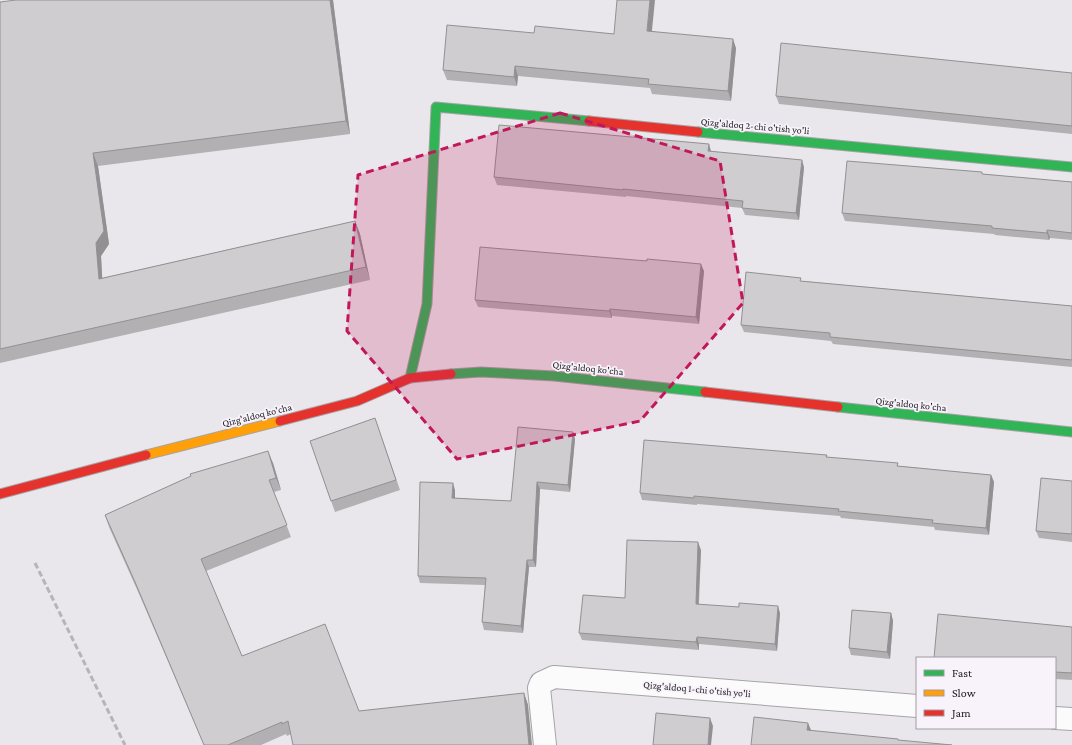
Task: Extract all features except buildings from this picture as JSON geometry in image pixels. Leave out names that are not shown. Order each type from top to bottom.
[{"type":"street","name":"Qizg'aldoq 2-chi o'tish yo'li","points":[[410,378],[427,304],[436,107],[1072,167]]},
{"type":"street","name":"Qizg'aldoq ko'cha","points":[[0,494],[113,463],[357,401],[410,378],[481,372],[554,376],[1072,432]]},
{"type":"street","name":"Qizg'aldoq 1-chi o'tish yo'li","points":[[544,745],[539,688],[541,683],[554,677],[916,706]]},
{"type":"street","points":[[1056,718],[1072,719]]},
{"type":"highlighted area","points":[[560,113],[720,161],[743,303],[640,421],[457,459],[347,331],[358,175]]},
{"type":"railway","points":[[35,563],[125,745]]},
{"type":"traffic: fast","points":[[410,378],[427,304],[436,107],[589,121]]},
{"type":"traffic: fast","points":[[698,132],[1072,167]]},
{"type":"traffic: fast","points":[[451,374],[481,372],[554,376],[705,392]]},
{"type":"traffic: fast","points":[[838,407],[1072,432]]},
{"type":"traffic: slow","points":[[146,455],[280,421]]},
{"type":"traffic: jam","points":[[589,121],[698,132]]},
{"type":"traffic: jam","points":[[280,421],[357,401],[410,378],[451,374]]},
{"type":"traffic: jam","points":[[705,392],[838,407]]},
{"type":"traffic: jam","points":[[0,494],[146,455]]}]
